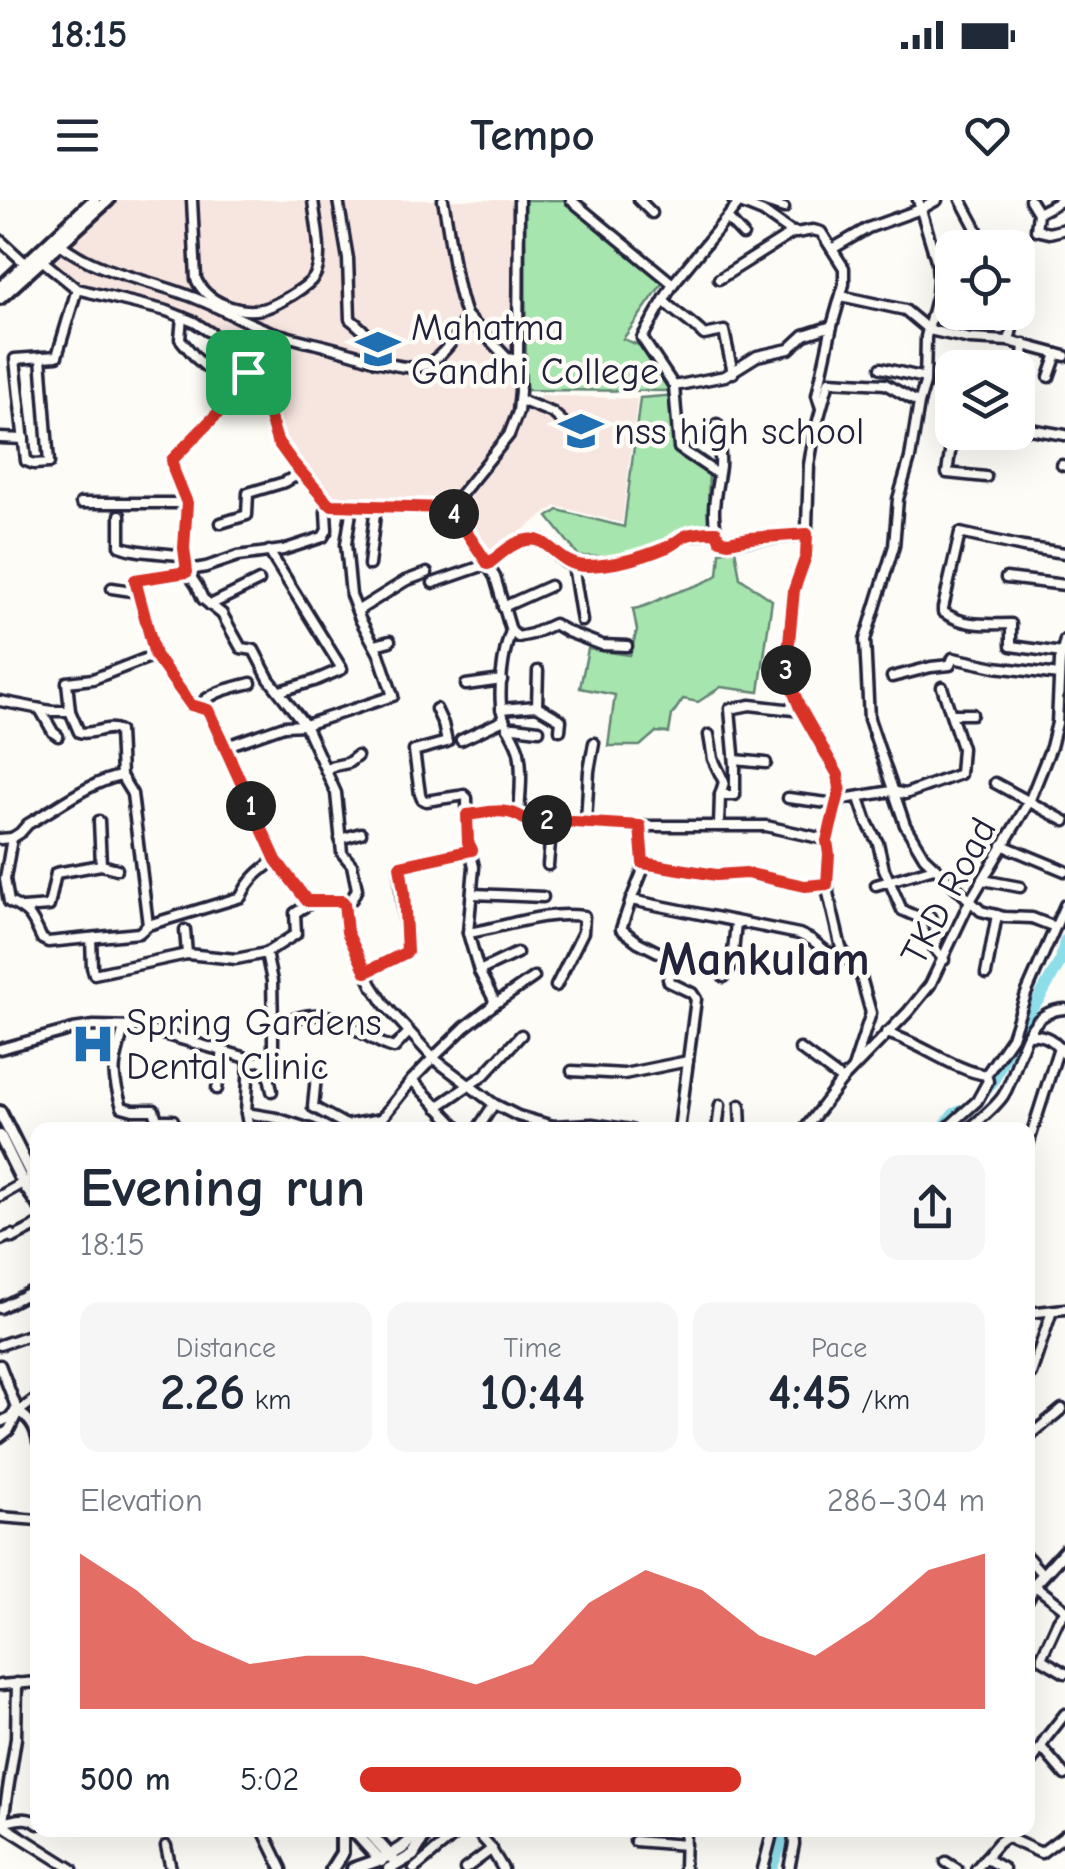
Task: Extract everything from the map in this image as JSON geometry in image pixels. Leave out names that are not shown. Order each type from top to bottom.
[{"type":"main road","points":[[0,298],[94,200]]},
{"type":"main road","points":[[0,288],[108,200]]},
{"type":"main road","points":[[0,1112],[30,1181]]},
{"type":"main road","points":[[0,1136],[30,1181]]},
{"type":"main road","points":[[1035,1585],[1065,1551]]},
{"type":"main road","points":[[332,1869],[342,1853],[342,1837]]},
{"type":"main road","points":[[361,1837],[391,1865]]},
{"type":"main road","points":[[372,1837],[391,1865]]},
{"type":"main road","points":[[391,1865],[414,1837]]},
{"type":"main road","points":[[354,1869],[391,1865],[412,1855],[424,1837]]},
{"type":"street","points":[[192,200],[199,287],[220,303],[250,310],[275,304],[314,278],[319,254],[313,200]]},
{"type":"street","points":[[338,200],[348,259],[350,319],[372,341],[376,361]]},
{"type":"street","points":[[443,200],[457,288],[466,315],[507,358],[518,360]]},
{"type":"street","points":[[450,508],[508,435],[518,412],[520,200]]},
{"type":"street","points":[[571,200],[673,284]]},
{"type":"street","points":[[639,200],[652,212]]},
{"type":"street","points":[[759,200],[784,208]]},
{"type":"street","points":[[832,249],[868,228],[936,200]]},
{"type":"street","points":[[960,200],[976,230]]},
{"type":"street","points":[[1030,200],[1038,214],[1036,230],[1044,233],[1065,229]]},
{"type":"street","points":[[1038,214],[1063,200]]},
{"type":"street","points":[[718,474],[679,448],[674,386],[642,338],[673,284],[728,220],[736,202],[763,212],[794,232]]},
{"type":"street","points":[[919,204],[936,263],[938,294],[926,337],[925,378],[898,499],[894,546],[865,640],[869,719],[892,792],[915,844],[934,868],[981,911],[1032,918],[1055,926]]},
{"type":"street","points":[[728,220],[743,235]]},
{"type":"street","points":[[719,278],[794,232],[819,230],[844,268],[844,284],[818,395],[821,408]]},
{"type":"street","points":[[0,240],[26,264]]},
{"type":"street","points":[[59,243],[77,257],[102,268],[189,295],[273,332],[376,361],[418,368],[436,362],[458,334],[466,315]]},
{"type":"street","points":[[38,257],[78,288],[167,311],[216,336],[244,362],[265,401],[277,441],[328,503],[450,508]]},
{"type":"street","points":[[41,357],[49,463],[34,464],[26,461],[14,359],[41,357],[57,356],[78,288]]},
{"type":"street","points":[[841,296],[905,310],[929,330],[970,340],[1010,341],[1061,355],[1050,377]]},
{"type":"street","points":[[664,302],[704,336],[724,331],[733,373]]},
{"type":"street","points":[[182,317],[180,339],[217,376]]},
{"type":"street","points":[[674,386],[733,373],[757,356],[788,349],[804,335],[832,326]]},
{"type":"street","points":[[1010,341],[1012,330]]},
{"type":"street","points":[[1024,344],[1024,350]]},
{"type":"street","points":[[881,368],[925,378]]},
{"type":"street","points":[[248,372],[222,409],[172,460],[187,503],[187,572],[203,598],[222,614],[241,648],[254,650],[269,678],[305,725],[336,793],[342,854],[352,865],[358,888],[352,899],[344,903],[303,898],[276,860],[208,710],[205,700],[209,696],[251,683]]},
{"type":"street","points":[[853,1068],[871,1013],[861,977],[842,948],[827,884],[827,841],[840,789],[838,775],[786,673],[794,590],[806,556],[809,466],[829,382],[885,384],[919,403]]},
{"type":"street","points":[[520,400],[553,413],[565,424]]},
{"type":"street","points":[[717,424],[720,463],[715,489],[716,532],[720,540],[807,534]]},
{"type":"street","points":[[1035,429],[1065,435]]},
{"type":"street","points":[[0,438],[24,439]]},
{"type":"street","points":[[950,450],[947,473],[986,477]]},
{"type":"street","points":[[222,523],[247,515],[248,493],[285,482],[302,472]]},
{"type":"street","points":[[81,503],[187,503]]},
{"type":"street","points":[[208,710],[191,705],[155,655],[135,580],[187,572],[323,537],[328,503]]},
{"type":"street","points":[[224,747],[393,696],[376,646],[351,595],[346,544],[352,506]]},
{"type":"street","points":[[368,565],[376,506]]},
{"type":"street","points":[[450,508],[495,576],[511,631],[518,637],[554,624],[602,644],[627,646]]},
{"type":"street","points":[[120,515],[120,546],[185,556]]},
{"type":"street","points":[[433,584],[488,564],[515,544],[529,539],[540,540],[565,562],[609,565],[668,548],[686,536],[716,532]]},
{"type":"street","points":[[1062,652],[1011,646],[1011,624],[969,624],[952,619],[943,608],[960,533],[1065,553]]},
{"type":"street","points":[[269,552],[342,670],[280,691]]},
{"type":"street","points":[[574,564],[582,621]]},
{"type":"street","points":[[357,610],[405,581],[427,573]]},
{"type":"street","points":[[1006,578],[1065,585]]},
{"type":"street","points":[[210,605],[259,582]]},
{"type":"street","points":[[503,607],[550,586]]},
{"type":"street","points":[[112,588],[138,592]]},
{"type":"street","points":[[511,631],[501,709],[518,750],[520,815]]},
{"type":"street","name":"TKD Road","points":[[810,1122],[842,1080],[930,985],[970,901],[1028,804],[1061,713],[1065,640]]},
{"type":"street","points":[[376,646],[390,641]]},
{"type":"street","points":[[148,925],[132,794],[121,776],[119,729],[79,732],[70,712],[67,682],[93,679],[155,655]]},
{"type":"street","points":[[892,677],[950,665],[953,658],[1061,679]]},
{"type":"street","points":[[537,706],[538,671]]},
{"type":"street","points":[[466,685],[502,680]]},
{"type":"street","points":[[788,798],[836,802],[892,792],[905,794],[960,774],[962,748],[942,688]]},
{"type":"street","points":[[0,701],[70,712]]},
{"type":"street","points":[[501,709],[537,706],[561,720],[560,730]]},
{"type":"street","points":[[720,795],[735,795],[730,709],[750,706],[802,710]]},
{"type":"street","points":[[436,709],[447,742],[414,752],[420,794],[426,801],[464,795],[466,798],[468,842],[474,867],[468,933],[479,971],[494,1000],[492,1006]]},
{"type":"street","points":[[40,710],[58,736]]},
{"type":"street","points":[[952,714],[972,714]]},
{"type":"street","points":[[461,740],[506,724],[539,730]]},
{"type":"street","points":[[709,735],[713,759],[724,782],[719,826]]},
{"type":"street","points":[[586,822],[588,771],[594,743]]},
{"type":"street","points":[[1052,744],[1065,748]]},
{"type":"street","points":[[325,768],[358,756]]},
{"type":"street","points":[[735,760],[766,763]]},
{"type":"street","points":[[0,839],[20,834],[28,824],[97,784],[121,776]]},
{"type":"street","points":[[995,782],[1065,823]]},
{"type":"street","points":[[858,798],[902,910],[930,917],[938,936],[934,948],[944,960]]},
{"type":"street","points":[[467,815],[506,811],[524,819],[640,826],[766,826],[827,841]]},
{"type":"street","points":[[548,865],[552,820]]},
{"type":"street","points":[[99,821],[101,865]]},
{"type":"street","points":[[640,826],[643,870],[621,929],[674,960],[669,982],[696,999],[680,1122]]},
{"type":"street","points":[[340,839],[362,833]]},
{"type":"street","points":[[12,838],[5,879],[9,902],[36,921],[44,941],[139,934],[148,925],[241,898],[260,871],[276,860]]},
{"type":"street","points":[[1002,845],[1065,871]]},
{"type":"street","points":[[366,972],[407,952],[400,866],[472,850]]},
{"type":"street","points":[[643,863],[716,875],[746,873],[805,886],[827,884]]},
{"type":"street","points":[[22,908],[49,906],[56,873],[101,865],[117,869]]},
{"type":"street","points":[[876,885],[934,868]]},
{"type":"street","points":[[983,880],[1020,887]]},
{"type":"street","points":[[472,894],[543,897]]},
{"type":"street","points":[[631,900],[799,934],[827,952],[849,960]]},
{"type":"street","points":[[91,938],[94,974],[187,954],[236,959],[266,953],[296,934],[295,913],[312,902]]},
{"type":"street","points":[[344,903],[347,932],[366,972],[385,1005],[408,1033],[433,1058],[494,1104],[536,1122]]},
{"type":"street","points":[[986,1075],[1012,1038],[1026,994],[1065,906]]},
{"type":"street","points":[[468,933],[546,914],[584,916],[582,932],[556,986]]},
{"type":"street","points":[[986,974],[998,915]]},
{"type":"street","points":[[724,977],[732,964],[736,922]]},
{"type":"street","points":[[184,930],[187,954]]},
{"type":"street","points":[[249,1062],[273,1060],[272,981],[266,953]]},
{"type":"street","points":[[479,971],[517,953]]},
{"type":"street","points":[[370,1122],[382,1119],[412,1080],[465,1028],[534,977]]},
{"type":"street","points":[[976,1122],[1002,1096],[1026,1035],[1046,1016],[1065,1009]]},
{"type":"street","points":[[273,1026],[312,1015],[325,1016],[394,1048],[408,1033]]},
{"type":"street","points":[[124,1027],[112,1062],[122,1107],[154,1110],[157,1120],[172,1120]]},
{"type":"street","points":[[0,1049],[74,1029],[138,1027],[244,1057],[249,1062],[248,1122]]},
{"type":"street","points":[[886,1033],[986,1075]]},
{"type":"street","points":[[436,1107],[484,1075],[521,1035]]},
{"type":"street","points":[[1026,1035],[1050,1038],[1065,1055]]},
{"type":"street","points":[[1035,1123],[1059,1046]]},
{"type":"street","points":[[800,1049],[842,1080]]},
{"type":"street","points":[[217,1089],[222,1051]]},
{"type":"street","points":[[266,1061],[272,1091]]},
{"type":"street","points":[[572,1070],[624,1074],[688,1061]]},
{"type":"street","points":[[318,1066],[313,1107],[336,1122]]},
{"type":"street","points":[[953,1122],[977,1102],[988,1081],[986,1075]]},
{"type":"street","points":[[412,1080],[452,1122]]},
{"type":"street","points":[[482,1122],[494,1104]]},
{"type":"street","points":[[718,1122],[720,1105]]},
{"type":"street","points":[[740,1105],[740,1122]]},
{"type":"street","points":[[246,1113],[289,1122]]},
{"type":"street","points":[[0,1196],[30,1183]]},
{"type":"street","points":[[0,1240],[30,1229]]},
{"type":"street","points":[[0,1308],[30,1292]]},
{"type":"street","points":[[1035,1312],[1065,1309]]},
{"type":"street","points":[[1035,1362],[1052,1311]]},
{"type":"street","points":[[0,1345],[30,1335]]},
{"type":"street","points":[[0,1364],[17,1410],[30,1422]]},
{"type":"street","points":[[0,1422],[30,1402]]},
{"type":"street","points":[[0,1437],[9,1430],[17,1410]]},
{"type":"street","points":[[1035,1432],[1062,1410]]},
{"type":"street","points":[[0,1517],[30,1519]]},
{"type":"street","points":[[1035,1566],[1043,1575]]},
{"type":"street","points":[[1035,1587],[1065,1610],[1046,1644],[1042,1660],[1065,1673]]},
{"type":"street","points":[[0,1684],[30,1682]]},
{"type":"street","points":[[17,1683],[16,1738],[2,1823],[72,1869]]},
{"type":"street","points":[[1035,1756],[1065,1714]]},
{"type":"street","points":[[1041,1747],[1065,1775]]},
{"type":"street","points":[[2,1823],[30,1819]]},
{"type":"street","points":[[976,1869],[1006,1837],[1041,1853],[1065,1835]]},
{"type":"street","points":[[266,1837],[282,1869]]},
{"type":"street","points":[[414,1869],[453,1837]]},
{"type":"street","points":[[481,1837],[503,1869]]},
{"type":"street","points":[[684,1869],[685,1837]]},
{"type":"street","points":[[763,1869],[772,1837]]},
{"type":"street","points":[[789,1869],[794,1837]]},
{"type":"street","points":[[635,1841],[685,1845]]},
{"type":"street","points":[[166,1846],[172,1869]]},
{"type":"street","points":[[466,1869],[492,1849]]},
{"type":"street","points":[[985,1858],[1004,1869]]},
{"type":"street","points":[[946,1862],[957,1869]]},
{"type":"shaded area","name":"Mahatma Gandhi College","points":[[110,200],[512,200],[515,410],[508,432],[446,505],[336,503],[281,444],[263,383],[234,343],[174,309],[82,285],[46,261]]},
{"type":"shaded area","points":[[541,395],[637,399],[622,523],[556,506],[493,552],[456,506]]},
{"type":"green space","points":[[525,200],[579,200],[669,274],[623,339],[649,349],[673,391],[526,390]]},
{"type":"green space","points":[[676,395],[681,440],[709,460],[708,525],[621,557],[579,556],[548,517],[558,510],[624,527],[640,398]]},
{"type":"green space","points":[[735,549],[740,578],[772,600],[759,692],[721,687],[698,702],[683,699],[672,715],[669,733],[656,732],[640,746],[608,746],[615,695],[580,688],[588,649],[630,655],[637,630],[633,609],[712,579],[718,575],[720,552]]},
{"type":"waterway","points":[[948,1122],[954,1114],[971,1107],[993,1081],[1021,1021],[1061,960],[1065,941]]},
{"type":"waterway","points":[[771,1869],[781,1837]]},
{"type":"place","name":"Mahatma Gandhi College","points":[[378,349]]},
{"type":"place","name":"nss high school","points":[[581,431]]},
{"type":"place","name":"Spring Gardens Dental Clinic","points":[[93,1044]]},
{"type":"district","name":"Mankulam","points":[[764,958]]},
{"type":"route","points":[[248,372],[265,401],[277,441],[328,503],[450,508],[488,564],[515,544],[529,539],[540,540],[565,562],[578,566],[609,565],[668,548],[686,536],[704,532],[716,532],[720,540],[728,542],[807,534],[806,556],[794,590],[786,673],[800,708],[838,775],[840,789],[827,841],[827,884],[805,886],[762,875],[716,875],[643,863],[640,826],[524,819],[506,811],[467,815],[472,850],[400,866],[407,952],[366,972],[347,932],[344,903],[303,898],[276,860],[208,710],[191,705],[155,655],[135,580],[187,572],[187,503],[172,460],[222,409],[248,372]]}]
